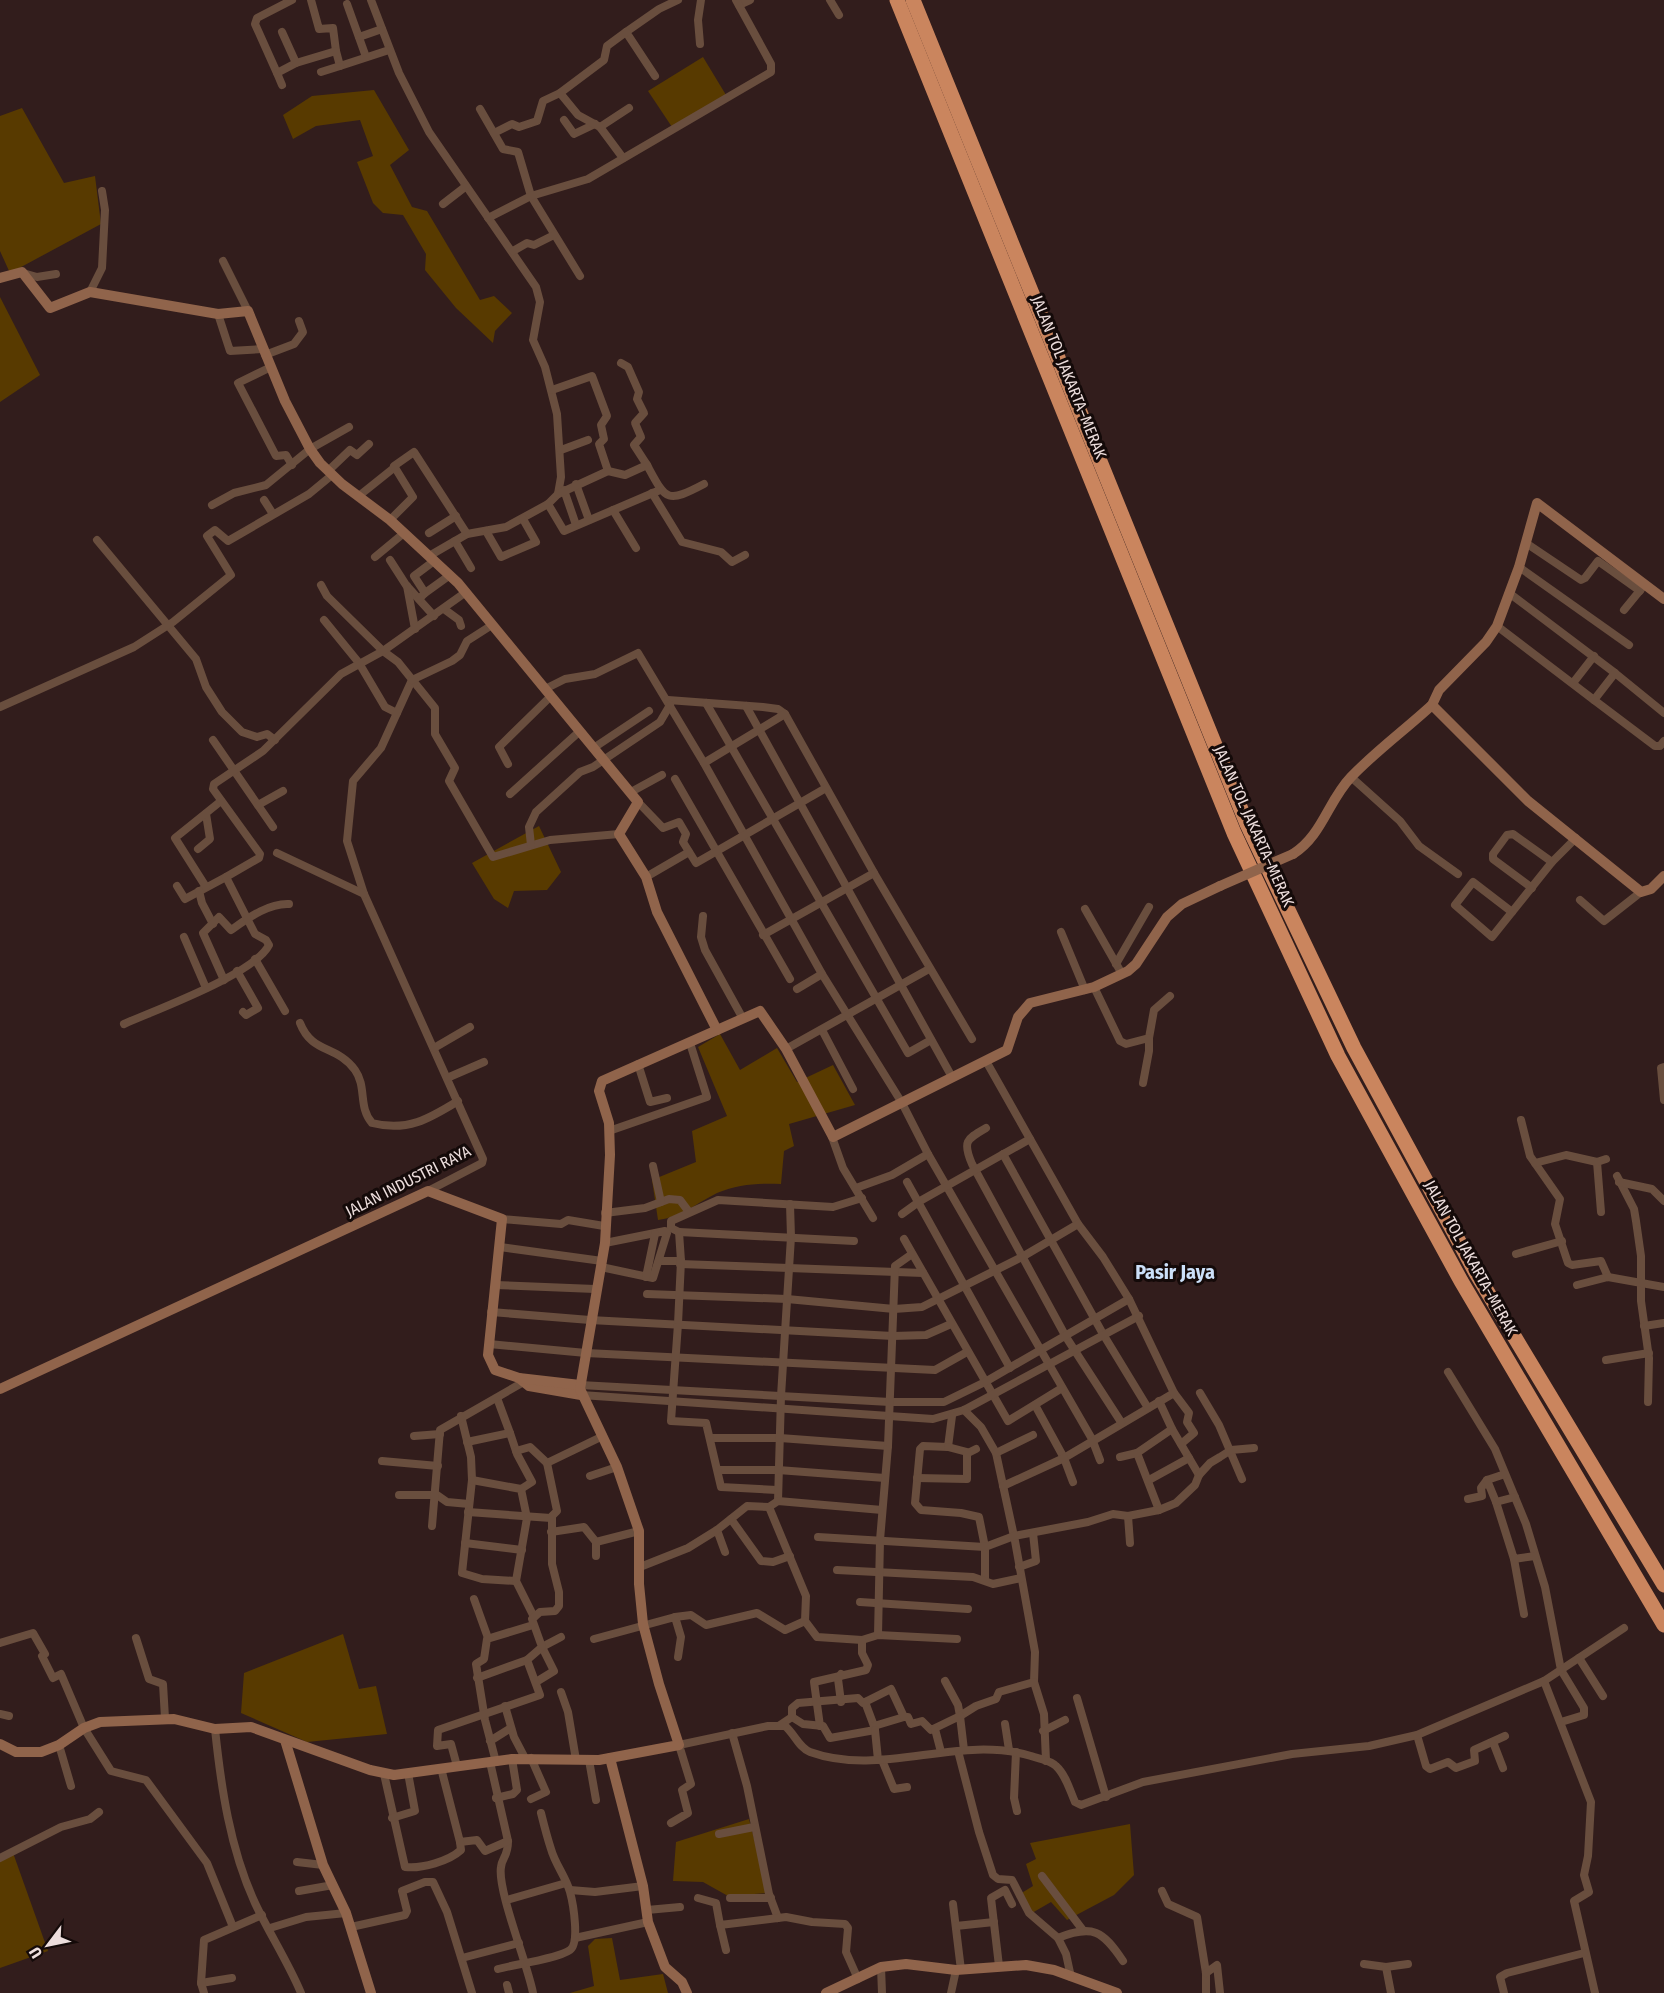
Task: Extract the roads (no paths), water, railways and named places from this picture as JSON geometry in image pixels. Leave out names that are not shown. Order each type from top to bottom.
[{"type":"highway","name":"JALAN TOL JAKARTA–MERAK","points":[[897,0],[1234,832],[1338,1056],[1461,1281],[1664,1625]]},
{"type":"highway","name":"JALAN TOL JAKARTA–MERAK","points":[[913,0],[1252,834],[1354,1048],[1476,1273],[1664,1585]]},
{"type":"street","points":[[282,85],[255,20],[292,0]]},
{"type":"street","points":[[311,0],[319,29],[333,28],[340,66]]},
{"type":"street","points":[[371,0],[389,50],[429,132],[465,187],[513,251],[532,280],[538,295],[540,302],[533,340],[546,367],[552,392],[561,450],[561,492],[576,525]]},
{"type":"street","points":[[494,133],[512,124],[519,127],[537,121],[543,101],[560,93],[604,60],[607,46],[659,9],[678,0]]},
{"type":"street","points":[[700,44],[698,20],[701,0]]},
{"type":"street","points":[[488,218],[531,196],[588,179],[771,72],[771,64],[738,3],[750,0]]},
{"type":"street","points":[[830,0],[839,15]]},
{"type":"street","points":[[347,4],[366,57]]},
{"type":"street","points":[[359,37],[382,30]]},
{"type":"street","points":[[282,32],[296,63]]},
{"type":"street","points":[[626,32],[655,76]]},
{"type":"street","points":[[321,72],[389,50]]},
{"type":"street","points":[[277,73],[296,63],[336,51]]},
{"type":"street","points":[[560,93],[578,115],[598,125],[623,158]]},
{"type":"street","points":[[564,120],[574,134],[598,125],[629,108]]},
{"type":"street","points":[[480,109],[504,151],[518,152],[531,196],[580,276]]},
{"type":"street","points":[[443,204],[465,187]]},
{"type":"street","points":[[90,292],[102,268],[105,210],[102,191]]},
{"type":"street","points":[[513,251],[527,243],[534,245],[554,235]]},
{"type":"street","points":[[223,261],[310,449],[330,473],[390,520],[466,592],[638,802],[663,828],[679,822],[686,834],[683,842],[696,862],[716,853],[826,788]]},
{"type":"street","points":[[22,272],[50,308],[90,292],[218,314],[248,311]]},
{"type":"street","points":[[0,278],[22,272],[37,277],[56,274]]},
{"type":"street","points":[[218,314],[230,351],[264,352],[294,344],[303,333],[299,321]]},
{"type":"street","points":[[621,363],[628,367],[639,392],[637,399],[644,413],[635,423],[641,437],[634,445],[647,465],[656,492],[682,542],[717,550],[732,562],[745,555]]},
{"type":"street","points":[[271,367],[238,383],[276,456],[286,454],[292,465]]},
{"type":"street","points":[[552,392],[592,376],[607,417],[601,425],[604,439],[599,444],[608,471]]},
{"type":"street","points":[[212,505],[234,493],[266,485],[310,449],[349,427]]},
{"type":"street","points":[[561,450],[588,440]]},
{"type":"street","points":[[0,707],[106,661],[167,626],[231,575],[207,536],[215,530],[228,541],[309,494],[351,450],[357,455],[369,444]]},
{"type":"street","points":[[360,495],[415,453],[467,534]]},
{"type":"street","points":[[434,616],[414,576],[432,558],[467,534],[499,529],[523,519],[576,484],[608,471],[625,475],[647,465]]},
{"type":"street","points":[[390,520],[413,497],[395,467]]},
{"type":"street","points":[[576,484],[589,520]]},
{"type":"street","points":[[548,504],[564,531],[656,492],[677,496],[704,484]]},
{"type":"street","points":[[264,500],[273,514]]},
{"type":"street","points":[[832,1137],[1009,1048],[1018,1017],[1030,1003],[1089,989],[1122,974],[1136,964],[1167,916],[1182,904],[1293,854],[1311,840],[1330,805],[1351,777],[1432,705],[1439,690],[1486,642],[1497,626],[1527,543],[1537,503],[1642,587]]},
{"type":"street","points":[[613,510],[636,548]]},
{"type":"street","points":[[429,533],[456,516]]},
{"type":"street","points":[[486,531],[501,557],[536,542],[523,519]]},
{"type":"street","points":[[375,557],[404,533]]},
{"type":"street","points":[[97,540],[196,659],[210,694],[237,728],[254,736],[267,734],[274,740]]},
{"type":"street","points":[[455,542],[471,567]]},
{"type":"street","points":[[1527,543],[1581,580],[1598,561],[1664,600]]},
{"type":"street","points":[[390,560],[406,585],[416,629]]},
{"type":"street","points":[[1519,567],[1629,645]]},
{"type":"street","points":[[422,596],[450,575]]},
{"type":"street","points":[[321,585],[327,596],[382,651],[398,662],[436,710],[435,734],[455,768],[449,782],[493,857],[550,840],[619,834]]},
{"type":"street","points":[[406,585],[422,596]]},
{"type":"street","points":[[1624,610],[1642,587]]},
{"type":"street","points":[[177,886],[185,899],[260,856],[213,787],[257,757],[336,678],[416,629],[466,592]]},
{"type":"street","points":[[1509,593],[1664,713]]},
{"type":"street","points":[[444,609],[459,620],[461,626]]},
{"type":"street","points":[[324,621],[359,663],[385,707],[397,714]]},
{"type":"street","points":[[412,680],[452,661],[460,655],[467,641],[492,626]]},
{"type":"street","points":[[1497,626],[1655,746],[1660,746],[1664,741]]},
{"type":"street","points":[[508,764],[499,747],[548,693],[565,679],[595,674],[638,653],[704,763],[822,974],[902,1103],[946,1186],[1092,1439],[1100,1460]]},
{"type":"street","points":[[1573,683],[1594,657]]},
{"type":"street","points":[[1594,700],[1615,673]]},
{"type":"street","name":"JALAN INDUSTRI RAYA","points":[[0,1389],[428,1191],[483,1162],[458,1101],[364,894],[347,841],[350,790],[353,781],[381,748],[412,680]]},
{"type":"street","points":[[531,845],[529,827],[536,812],[580,772],[593,767],[660,722],[669,702]]},
{"type":"street","points":[[669,702],[746,705],[778,709],[785,714],[929,969],[972,1039]]},
{"type":"street","points":[[706,703],[908,1053],[932,1040]]},
{"type":"street","points":[[746,705],[952,1077]]},
{"type":"street","points":[[1432,705],[1528,801],[1641,892]]},
{"type":"street","points":[[595,747],[649,711]]},
{"type":"street","points":[[704,763],[785,714]]},
{"type":"street","points":[[510,794],[580,731]]},
{"type":"street","points":[[213,740],[273,827]]},
{"type":"street","points":[[631,792],[662,775]]},
{"type":"street","points":[[1351,777],[1400,821],[1419,846],[1458,874]]},
{"type":"street","points":[[675,779],[790,979]]},
{"type":"street","points":[[258,805],[283,790]]},
{"type":"street","points":[[213,924],[202,903],[202,889],[175,838],[221,801]]},
{"type":"street","points":[[619,834],[638,802]]},
{"type":"street","points":[[198,849],[210,839],[206,814]]},
{"type":"street","points":[[619,834],[646,877],[657,912],[717,1030]]},
{"type":"street","points":[[1532,888],[1493,859],[1493,854],[1507,835],[1513,834],[1552,862]]},
{"type":"street","points":[[1512,912],[1473,882],[1455,904],[1492,937],[1532,888],[1552,862],[1576,838]]},
{"type":"street","points":[[646,877],[689,852]]},
{"type":"street","points":[[277,853],[364,894]]},
{"type":"street","points":[[763,935],[874,873]]},
{"type":"street","points":[[1580,900],[1604,921],[1641,892],[1651,889],[1664,876]]},
{"type":"street","points":[[124,1024],[224,980],[255,959],[268,945],[264,939],[256,935],[226,877]]},
{"type":"street","points":[[224,980],[202,936],[220,917],[231,930],[273,906],[289,904]]},
{"type":"street","points":[[1116,964],[1149,907]]},
{"type":"street","points":[[1085,909],[1122,974]]},
{"type":"street","points":[[703,916],[702,937],[705,950],[742,1017]]},
{"type":"street","points":[[1061,932],[1089,989],[1120,1041],[1126,1044],[1149,1038]]},
{"type":"street","points":[[184,937],[206,987]]},
{"type":"street","points":[[255,959],[285,1011]]},
{"type":"street","points":[[786,1049],[929,969]]},
{"type":"street","points":[[237,971],[263,1016]]},
{"type":"street","points":[[797,989],[822,974]]},
{"type":"street","points":[[1143,1083],[1154,1010],[1170,996]]},
{"type":"street","points":[[243,1012],[246,1015],[258,1008]]},
{"type":"street","points":[[671,1823],[688,1814],[682,1790],[691,1784],[659,1684],[644,1624],[639,1584],[639,1531],[617,1467],[580,1390],[604,1243],[609,1131],[600,1085],[608,1077],[742,1017],[756,1011],[765,1014],[832,1137],[843,1168],[873,1218]]},
{"type":"street","points":[[300,1023],[310,1042],[340,1056],[355,1070],[359,1077],[362,1106],[372,1123],[385,1127],[408,1126],[424,1122],[458,1101]]},
{"type":"street","points":[[434,1048],[470,1027]]},
{"type":"street","points":[[822,1030],[853,1089]]},
{"type":"street","points":[[609,1131],[707,1097],[690,1042]]},
{"type":"street","points":[[986,1061],[1078,1224],[1103,1257],[1129,1299],[1174,1393],[1189,1413],[1187,1422],[1194,1433],[1181,1444]]},
{"type":"street","points":[[447,1077],[484,1062]]},
{"type":"street","points":[[638,1064],[650,1102],[667,1098]]},
{"type":"street","points":[[1664,1067],[1661,1068],[1664,1100]]},
{"type":"street","points":[[1521,1120],[1535,1163],[1560,1199],[1554,1221],[1569,1265],[1602,1261],[1608,1277]]},
{"type":"street","points":[[986,1128],[966,1143],[975,1171],[1066,1337],[1121,1422]]},
{"type":"street","points":[[902,1214],[946,1186],[1030,1139]]},
{"type":"street","points":[[856,1188],[892,1174],[928,1154]]},
{"type":"street","points":[[1003,1155],[1103,1334],[1148,1408]]},
{"type":"street","points":[[1535,1163],[1566,1155],[1597,1162],[1606,1159]]},
{"type":"street","points":[[1597,1162],[1600,1212]]},
{"type":"street","points":[[653,1166],[661,1202]]},
{"type":"street","points":[[1648,1402],[1649,1353],[1644,1326],[1641,1256],[1635,1215],[1618,1179],[1652,1189],[1664,1201]]},
{"type":"street","points":[[907,1182],[1010,1368]]},
{"type":"street","points":[[428,1191],[502,1219],[561,1224],[568,1220],[604,1226]]},
{"type":"street","points":[[854,1241],[679,1232],[671,1228],[670,1222],[718,1200],[833,1207],[861,1198]]},
{"type":"street","points":[[605,1213],[645,1208],[669,1199],[680,1200],[689,1212]]},
{"type":"street","points":[[778,1501],[780,1410],[791,1237],[790,1204]]},
{"type":"street","points":[[502,1219],[491,1312],[489,1362],[495,1370],[524,1380],[580,1390],[672,1403],[933,1418],[952,1416],[1103,1334],[1139,1317]]},
{"type":"street","points":[[647,1294],[787,1299],[894,1309],[922,1307],[1022,1257],[1078,1224]]},
{"type":"street","points":[[500,1247],[602,1264],[646,1277],[655,1277],[667,1233],[665,1231],[604,1243]]},
{"type":"street","points":[[679,1232],[681,1263],[672,1422],[706,1423],[722,1487],[777,1490]]},
{"type":"street","points":[[646,1277],[655,1234]]},
{"type":"street","points":[[904,1239],[1008,1421],[1062,1388]]},
{"type":"street","points":[[1516,1254],[1562,1241]]},
{"type":"street","points":[[878,1635],[880,1540],[888,1446],[895,1264],[912,1254]]},
{"type":"street","points":[[660,1261],[895,1274],[923,1273]]},
{"type":"street","points":[[1577,1285],[1608,1277],[1641,1285],[1664,1287]]},
{"type":"street","points":[[495,1285],[595,1289]]},
{"type":"street","points":[[580,1390],[674,1389],[934,1403],[950,1400],[985,1382],[1129,1299]]},
{"type":"street","points":[[491,1312],[590,1320],[893,1336],[926,1335],[951,1324]]},
{"type":"street","points":[[1644,1326],[1664,1323]]},
{"type":"street","points":[[489,1344],[586,1353],[939,1370],[967,1352]]},
{"type":"street","points":[[1606,1360],[1649,1353]]},
{"type":"street","points":[[1448,1372],[1495,1449],[1515,1497],[1535,1556],[1545,1587],[1561,1670],[1585,1713],[1581,1717],[1561,1722]]},
{"type":"street","points":[[432,1526],[440,1434],[443,1426],[497,1398],[524,1380]]},
{"type":"street","points":[[1003,1486],[1064,1458],[1092,1439],[1174,1393]]},
{"type":"street","points":[[1200,1393],[1231,1450],[1242,1479]]},
{"type":"street","points":[[472,1480],[521,1489],[532,1482],[516,1450],[497,1398]]},
{"type":"street","points":[[1159,1401],[1172,1429],[1199,1475]]},
{"type":"street","points":[[933,1418],[934,1403]]},
{"type":"street","points":[[1035,1406],[1064,1458],[1073,1482]]},
{"type":"street","points":[[964,1410],[981,1427],[996,1454],[1014,1536],[1035,1652],[1034,1682],[1044,1714],[1046,1761]]},
{"type":"street","points":[[461,1416],[472,1480],[463,1574],[482,1579],[516,1581]]},
{"type":"street","points":[[948,1447],[952,1416]]},
{"type":"street","points":[[1120,1457],[1137,1453],[1172,1429]]},
{"type":"street","points":[[414,1436],[440,1434]]},
{"type":"street","points":[[467,1442],[510,1434]]},
{"type":"street","points":[[996,1454],[1033,1435]]},
{"type":"street","points":[[547,1463],[603,1436]]},
{"type":"street","points":[[711,1438],[780,1438],[888,1446]]},
{"type":"street","points":[[488,1638],[533,1621],[540,1612],[555,1611],[559,1606],[559,1592],[552,1564],[551,1532],[551,1518],[557,1511],[547,1463],[530,1447],[516,1450]]},
{"type":"street","points":[[976,1449],[968,1453],[948,1447],[921,1447],[915,1503],[918,1510],[977,1515],[981,1520],[985,1547],[985,1580]]},
{"type":"street","points":[[818,1537],[985,1547],[1014,1536],[1113,1514],[1128,1516],[1159,1510],[1176,1503],[1196,1485],[1199,1475],[1210,1463],[1231,1450],[1254,1448]]},
{"type":"street","points":[[917,1478],[966,1480],[969,1477],[968,1453]]},
{"type":"street","points":[[1137,1453],[1159,1510]]},
{"type":"street","points":[[1149,1480],[1189,1458]]},
{"type":"street","points":[[381,1461],[438,1466]]},
{"type":"street","points":[[590,1476],[617,1467]]},
{"type":"street","points":[[718,1470],[778,1470],[885,1478]]},
{"type":"street","points":[[1468,1499],[1482,1496],[1482,1488],[1487,1480],[1505,1474]]},
{"type":"street","points":[[1487,1480],[1514,1559],[1524,1614]]},
{"type":"street","points":[[521,1489],[527,1518],[516,1581],[554,1671],[536,1682]]},
{"type":"street","points":[[399,1495],[435,1496],[469,1508],[527,1518],[551,1518]]},
{"type":"street","points":[[1496,1502],[1515,1497]]},
{"type":"street","points":[[640,1567],[674,1555],[717,1530],[747,1506],[769,1507],[778,1501],[882,1510]]},
{"type":"street","points":[[769,1507],[806,1596],[805,1621],[817,1637],[862,1640],[878,1635],[957,1639]]},
{"type":"street","points":[[1128,1516],[1130,1543]]},
{"type":"street","points":[[730,1519],[761,1561],[773,1562],[790,1556]]},
{"type":"street","points":[[551,1532],[584,1527],[596,1542],[596,1556]]},
{"type":"street","points":[[717,1530],[725,1552]]},
{"type":"street","points":[[596,1542],[639,1531]]},
{"type":"street","points":[[1019,1567],[1036,1561],[1033,1533]]},
{"type":"street","points":[[465,1544],[522,1551]]},
{"type":"street","points":[[1514,1559],[1535,1556]]},
{"type":"street","points":[[837,1570],[880,1571],[985,1580],[993,1584],[1021,1578]]},
{"type":"street","points":[[474,1599],[488,1638],[484,1659],[476,1664],[493,1762],[496,1798],[508,1842],[508,1854],[501,1867],[507,1900],[526,1961],[533,1993]]},
{"type":"street","points":[[860,1602],[968,1609]]},
{"type":"street","points":[[594,1639],[644,1624],[691,1615],[706,1625],[757,1613],[785,1630],[805,1621]]},
{"type":"street","points":[[675,1617],[681,1637],[678,1657]]},
{"type":"street","points":[[780,1725],[788,1728],[804,1749],[810,1752],[849,1759],[880,1760],[961,1750],[1013,1751],[1046,1761],[1063,1774],[1077,1805],[1106,1797],[1143,1782],[1292,1754],[1369,1746],[1417,1735],[1544,1680],[1624,1628]]},
{"type":"street","points":[[0,1643],[33,1633],[45,1654],[42,1656],[53,1678],[61,1674],[84,1728],[114,1773],[146,1780],[207,1863],[233,1927]]},
{"type":"street","points":[[477,1678],[527,1660],[542,1647],[561,1637]]},
{"type":"street","points":[[136,1638],[149,1679],[163,1684],[165,1718]]},
{"type":"street","points":[[820,1726],[814,1682],[841,1674],[857,1674],[867,1669],[868,1665],[862,1653],[862,1640]]},
{"type":"street","points":[[1579,1658],[1604,1696]]},
{"type":"street","points":[[457,1766],[450,1744],[437,1746],[438,1730],[540,1695],[527,1660]]},
{"type":"street","points":[[841,1674],[838,1679],[841,1702]]},
{"type":"street","points":[[1544,1680],[1592,1807],[1584,1875],[1589,1892],[1574,1901],[1584,1953],[1595,1993]]},
{"type":"street","points":[[945,1681],[958,1705],[961,1750],[979,1832],[993,1875],[998,1879],[1012,1880],[1029,1914],[1058,1938],[1066,1954],[1071,1977]]},
{"type":"street","points":[[792,1717],[803,1724],[825,1727],[830,1738],[874,1728],[904,1717],[908,1717],[911,1724],[922,1721],[929,1729],[935,1729],[976,1706],[996,1699],[999,1692],[1034,1682]]},
{"type":"street","points":[[792,1717],[792,1708],[798,1703],[841,1702],[858,1698],[862,1703],[891,1689],[904,1717]]},
{"type":"street","points":[[561,1692],[568,1712],[576,1760]]},
{"type":"street","points":[[1077,1698],[1106,1797]]},
{"type":"street","points":[[865,1702],[874,1728],[880,1760],[894,1789],[907,1787]]},
{"type":"street","points":[[505,1706],[511,1728],[546,1792],[531,1799]]},
{"type":"street","points":[[0,1714],[9,1716]]},
{"type":"street","points":[[0,1744],[16,1752],[41,1752],[59,1745],[84,1728],[105,1721],[165,1718],[215,1729],[251,1727],[384,1774],[408,1773],[512,1759],[610,1758],[780,1725],[792,1717]]},
{"type":"street","points":[[1043,1731],[1065,1720]]},
{"type":"street","points":[[1005,1724],[1013,1751],[1014,1798],[1017,1811]]},
{"type":"street","points":[[490,1742],[511,1728]]},
{"type":"street","points":[[215,1729],[220,1782],[237,1851],[255,1904],[270,1928],[301,1993]]},
{"type":"street","points":[[935,1729],[941,1752]]},
{"type":"street","points":[[732,1733],[747,1786],[771,1898],[778,1918]]},
{"type":"street","points":[[1417,1735],[1426,1766],[1430,1769],[1448,1762],[1456,1768],[1475,1761],[1474,1750],[1505,1736]]},
{"type":"street","points":[[285,1740],[323,1864],[346,1913],[371,1993]]},
{"type":"street","points":[[1493,1742],[1503,1768]]},
{"type":"street","points":[[59,1745],[71,1786]]},
{"type":"street","points":[[610,1758],[644,1886],[648,1922],[665,1967],[684,1984],[687,1993]]},
{"type":"street","points":[[496,1798],[513,1794],[517,1790],[512,1759]]},
{"type":"street","points":[[589,1760],[596,1800]]},
{"type":"street","points":[[384,1774],[404,1865],[408,1868],[434,1863],[460,1852],[460,1842],[441,1768]]},
{"type":"street","points":[[392,1818],[415,1811],[408,1773]]},
{"type":"street","points":[[0,1858],[61,1827],[90,1819],[99,1812]]},
{"type":"street","points":[[498,1970],[526,1961],[554,1957],[571,1950],[575,1938],[568,1887],[551,1850],[541,1813]]},
{"type":"street","points":[[719,1834],[754,1827]]},
{"type":"street","points":[[460,1842],[477,1840],[485,1851],[508,1842]]},
{"type":"street","points":[[297,1862],[323,1864]]},
{"type":"street","points":[[419,1866],[424,1882]]},
{"type":"street","points":[[1042,1876],[1082,1929],[1098,1934],[1112,1944],[1123,1961]]},
{"type":"street","points":[[351,1927],[406,1914],[402,1891],[424,1882],[435,1884],[472,1993]]},
{"type":"street","points":[[299,1891],[333,1885]]},
{"type":"street","points":[[507,1900],[568,1887],[595,1892],[644,1886]]},
{"type":"street","points":[[999,1966],[991,1898],[1005,1890],[1012,1904]]},
{"type":"street","points":[[1162,1891],[1168,1904],[1173,1908],[1197,1915],[1206,1973],[1206,1993]]},
{"type":"street","points":[[698,1898],[716,1903],[726,1950]]},
{"type":"street","points":[[730,1898],[771,1898]]},
{"type":"street","points":[[951,1993],[958,1970],[953,1904]]},
{"type":"street","points":[[647,1910],[680,1906]]},
{"type":"street","points":[[270,1928],[306,1917],[346,1913]]},
{"type":"street","points":[[204,1993],[201,1983],[204,1940],[262,1915]]},
{"type":"street","points":[[720,1925],[778,1918],[845,1924],[848,1928],[846,1952],[858,1979]]},
{"type":"street","points":[[575,1938],[648,1922]]},
{"type":"street","points":[[956,1926],[994,1922]]},
{"type":"street","points":[[1058,1938],[1082,1929]]},
{"type":"street","points":[[462,1958],[519,1943]]},
{"type":"street","points":[[1504,1993],[1500,1977],[1507,1973],[1584,1953]]},
{"type":"street","points":[[826,1993],[880,1967],[906,1964],[958,1970],[999,1966],[1040,1967],[1118,1993]]},
{"type":"street","points":[[1364,1964],[1386,1967],[1408,1964]]},
{"type":"street","points":[[1206,1973],[1217,1965],[1221,1993]]},
{"type":"street","points":[[880,1967],[882,1993]]},
{"type":"street","points":[[1386,1967],[1390,1993]]},
{"type":"street","points":[[201,1983],[232,1978]]},
{"type":"district","name":"Pasir Jaya","points":[[1175,1272]]}]
